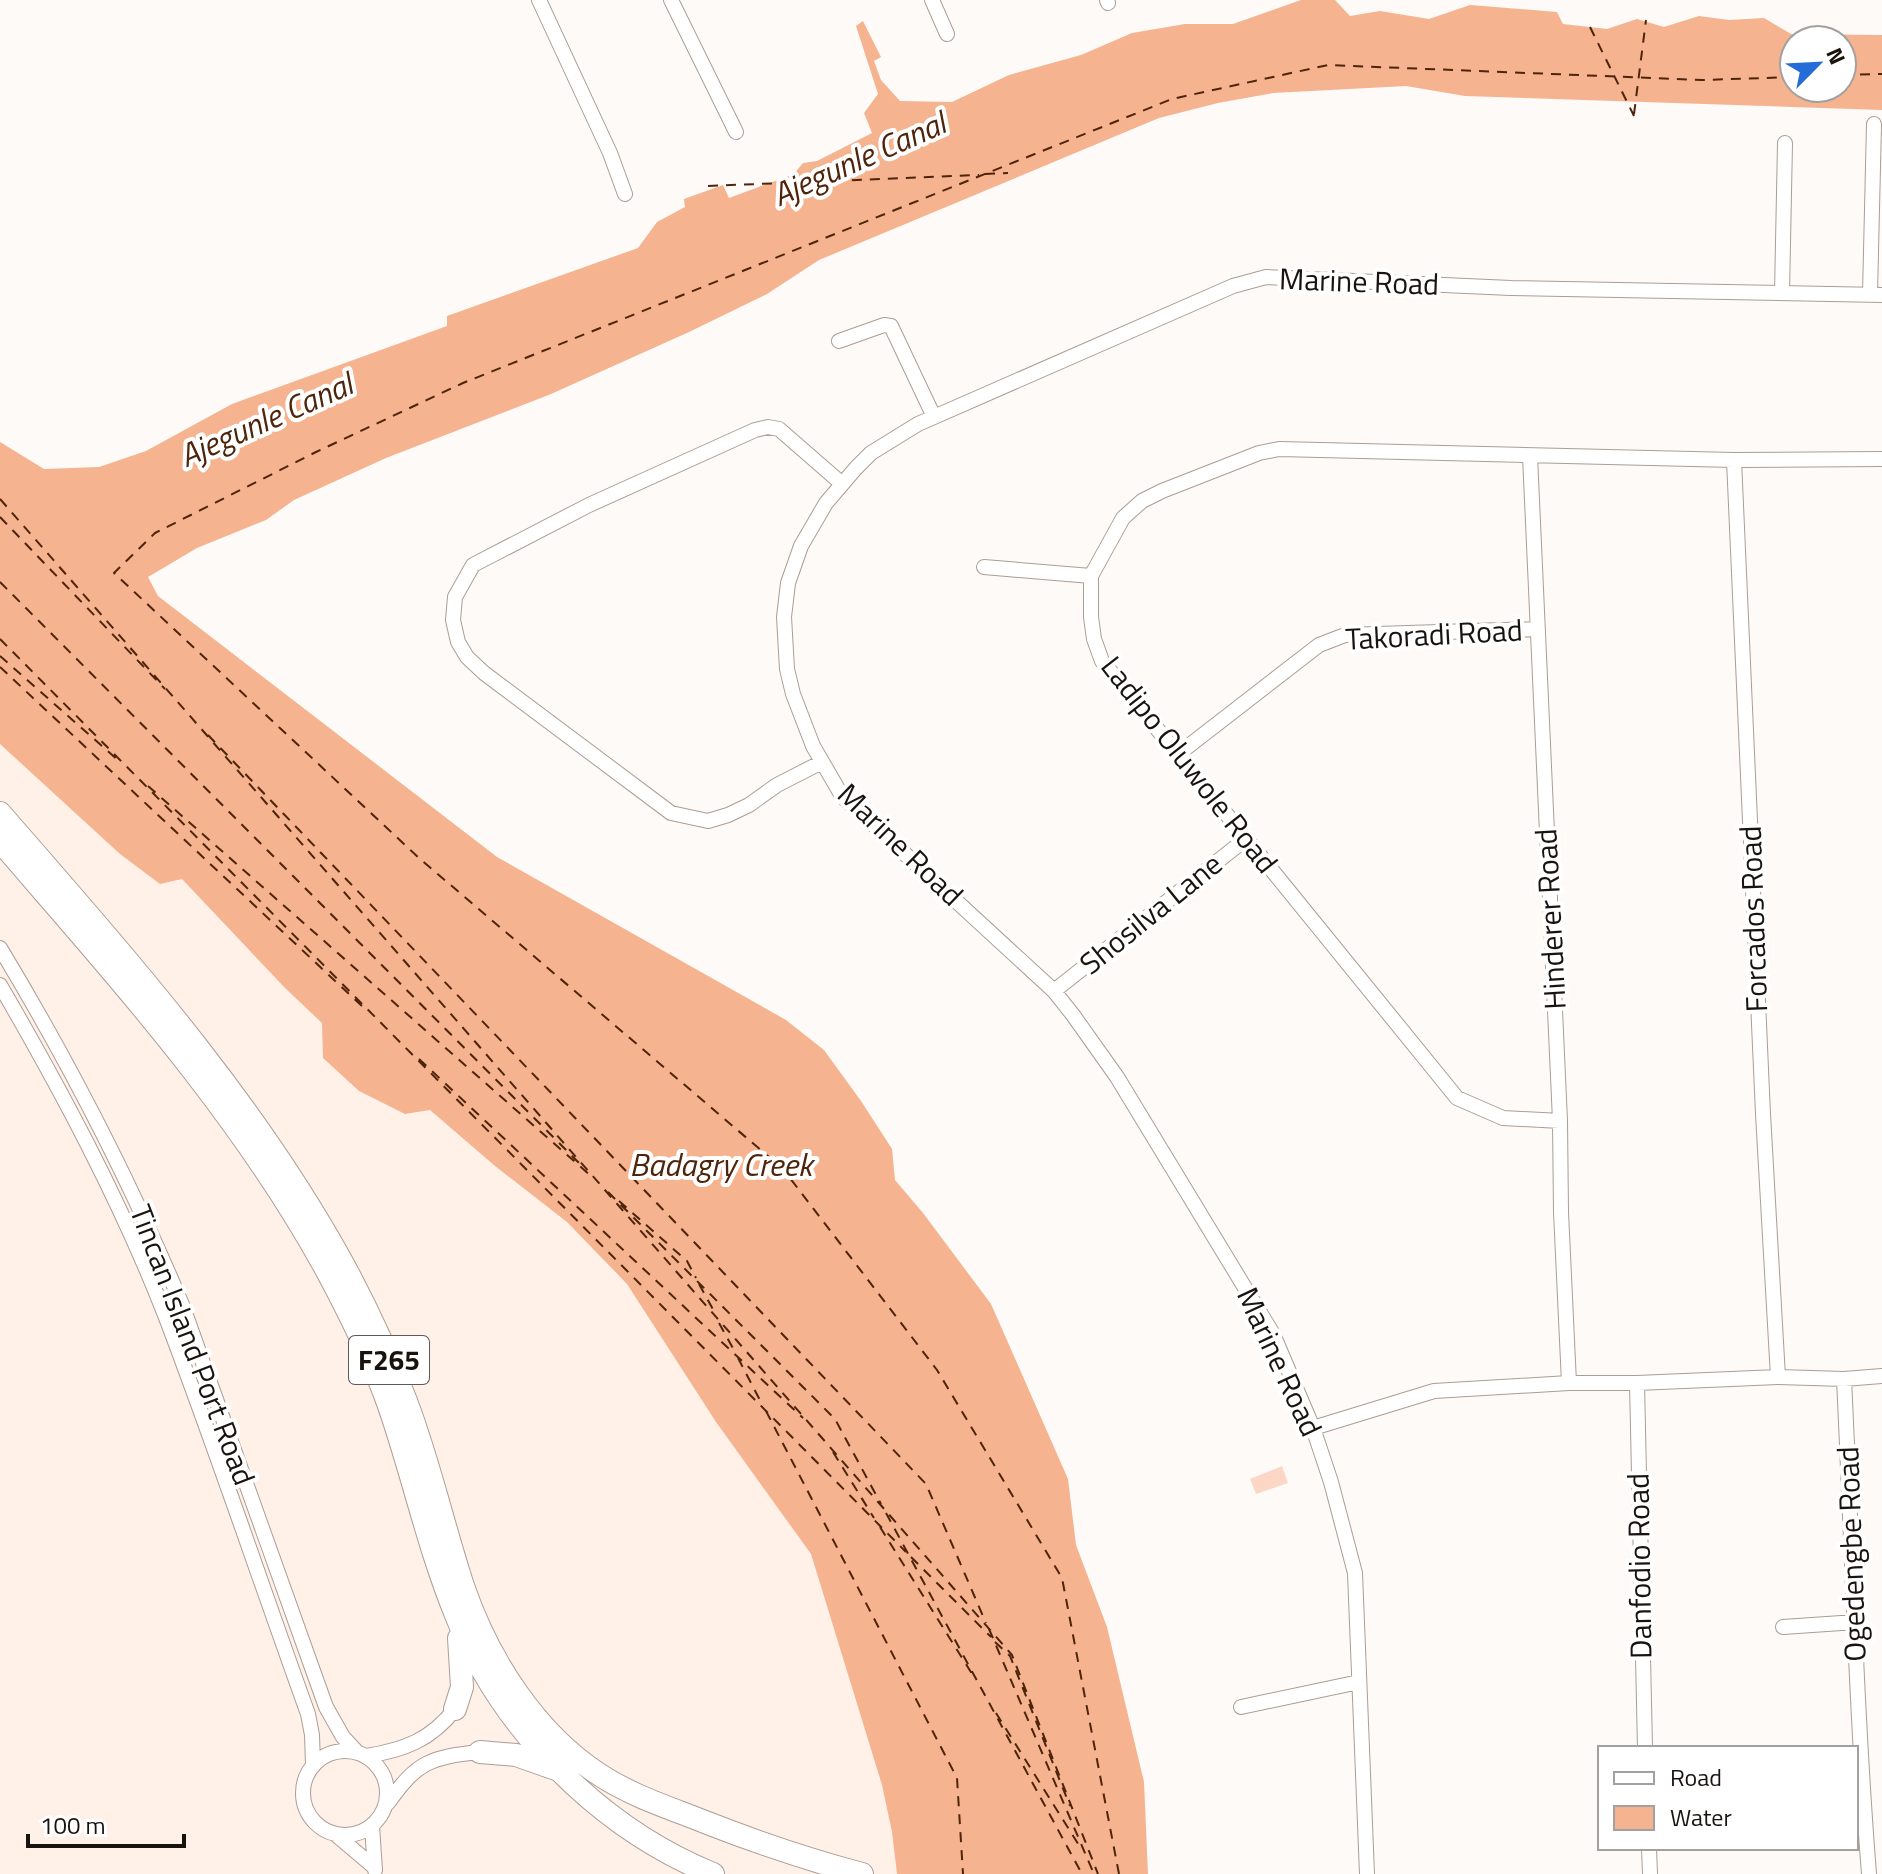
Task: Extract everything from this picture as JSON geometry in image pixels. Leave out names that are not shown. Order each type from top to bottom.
[{"type":"highway","name":"F265","points":[[0,813],[140,974],[226,1083],[268,1142],[342,1262],[373,1321],[407,1403],[475,1617],[492,1652],[533,1713],[575,1757],[631,1792],[744,1837],[862,1874]]},
{"type":"highway","name":"F265","points":[[0,841],[132,994],[199,1078],[257,1155],[320,1259],[356,1329],[389,1404],[456,1616],[480,1666],[505,1704],[532,1739],[590,1800],[632,1832],[713,1874]]},
{"type":"highway","points":[[455,1709],[462,1687],[463,1667],[456,1616]]},
{"type":"highway","points":[[480,1752],[516,1755],[564,1773]]},
{"type":"street","points":[[539,0],[610,153],[625,194]]},
{"type":"street","points":[[671,0],[736,132]]},
{"type":"street","points":[[932,0],[947,34]]},
{"type":"street","points":[[1874,124],[1876,294]]},
{"type":"street","points":[[1782,293],[1785,143]]},
{"type":"street","name":"Marine Road","points":[[1365,1873],[1355,1573],[1313,1428],[1273,1334],[1117,1077],[1054,991],[842,796],[801,721],[793,694],[787,669],[784,617],[788,583],[801,546],[820,513],[841,483],[871,453],[934,417],[1233,286],[1266,277],[1511,288],[1876,294]]},
{"type":"street","points":[[839,341],[884,325],[891,326],[934,417]]},
{"type":"street","points":[[822,762],[728,815],[708,821],[671,813],[467,657],[458,642],[453,620],[455,597],[473,565],[589,505],[768,427],[779,429],[841,483]]},
{"type":"street","name":"Ladipo Oluwole Road","points":[[1560,1121],[1503,1118],[1457,1098],[1102,661],[1094,639],[1091,617],[1091,576],[1123,518],[1142,501],[1259,453],[1296,449],[1734,460],[1882,459]]},
{"type":"street","name":"Hinderer Road","points":[[1530,456],[1569,1383]]},
{"type":"street","name":"Forcados Road","points":[[1734,460],[1778,1377]]},
{"type":"street","points":[[984,567],[1091,576]]},
{"type":"street","name":"Takoradi Road","points":[[1177,755],[1319,645],[1345,635],[1538,629]]},
{"type":"street","name":"Shosilva Lane","points":[[1054,991],[1247,838]]},
{"type":"street","name":"Tincan Island Port Road","points":[[0,948],[74,1076],[159,1250],[188,1320],[326,1707],[343,1737],[362,1754]]},
{"type":"street","name":"Tincan Island Port Road","points":[[0,985],[87,1144],[164,1314],[308,1714],[313,1765]]},
{"type":"street","points":[[1313,1428],[1434,1391],[1569,1383],[1882,1376]]},
{"type":"street","name":"Ogedengbe Road","points":[[1844,1379],[1859,1742],[1869,1874]]},
{"type":"street","name":"Danfodio Road","points":[[1637,1383],[1645,1746]]},
{"type":"street","points":[[1783,1627],[1856,1622]]},
{"type":"street","points":[[1241,1707],[1359,1682]]},
{"type":"street","points":[[376,1870],[335,1834],[316,1823],[305,1805],[304,1784],[313,1765],[333,1752],[362,1754],[406,1748],[427,1737],[455,1709]]},
{"type":"street","points":[[335,1834],[351,1835],[372,1826],[406,1777],[425,1763],[480,1752]]},
{"type":"street","points":[[362,1754],[379,1767],[386,1782],[385,1807]]},
{"type":"street","points":[[372,1826],[376,1870]]},
{"type":"street","points":[[1649,1850],[1650,1874]]},
{"type":"shaded area","points":[[0,744],[120,854],[160,884],[182,879],[322,1023],[323,1058],[359,1091],[405,1114],[430,1110],[567,1222],[627,1284],[716,1422],[811,1554],[882,1785],[897,1874],[0,1874]]},
{"type":"shaded area","points":[[1282,1466],[1288,1483],[1256,1494],[1250,1479]]},
{"type":"water","name":"Badagry Creek","points":[[1301,0],[1335,0],[1350,16],[1380,11],[1429,19],[1470,5],[1557,12],[1563,24],[1607,29],[1637,19],[1664,27],[1699,16],[1729,20],[1764,18],[1778,26],[1778,104],[1858,104],[1858,35],[1882,35],[1882,110],[1465,96],[1406,86],[1273,93],[1159,118],[819,260],[767,294],[689,332],[551,394],[386,458],[294,500],[266,520],[197,548],[148,577],[158,596],[497,857],[786,1020],[824,1050],[892,1149],[895,1180],[991,1304],[1068,1479],[1076,1545],[1107,1627],[1144,1782],[1148,1874],[897,1874],[882,1785],[811,1554],[716,1422],[627,1284],[567,1222],[430,1110],[405,1114],[359,1091],[323,1058],[322,1023],[182,879],[160,884],[120,854],[0,744],[0,442],[44,469],[99,467],[146,451],[232,404],[447,326],[447,316],[638,248],[657,222],[685,207],[684,199],[723,185],[729,198],[794,174],[803,163],[817,161],[872,133],[864,113],[878,94],[856,26],[863,21],[881,57],[874,61],[881,80],[900,101],[952,102],[1009,75],[1081,55],[1132,33],[1185,24],[1233,24]]},
{"type":"ferry route","points":[[1634,114],[1646,20]]},
{"type":"ferry route","points":[[1590,27],[1634,116]]},
{"type":"ferry route","points":[[1119,1874],[1062,1578],[937,1370],[783,1169],[419,858],[114,573],[155,533],[463,383],[1172,99],[1328,65],[1702,80],[1778,78]]},
{"type":"ferry route","points":[[1858,75],[1882,74]]},
{"type":"ferry route","points":[[985,174],[1008,173]]},
{"type":"ferry route","points":[[708,186],[979,175]]},
{"type":"ferry route","points":[[0,499],[1012,1655],[1098,1874]]},
{"type":"ferry route","points":[[0,517],[165,689]]},
{"type":"ferry route","points":[[0,582],[581,1165]]},
{"type":"ferry route","points":[[0,639],[906,1552]]},
{"type":"ferry route","points":[[0,656],[119,761]]},
{"type":"ferry route","points":[[0,667],[364,1008]]},
{"type":"ferry route","points":[[208,735],[926,1484],[986,1623]]},
{"type":"ferry route","points":[[148,786],[591,1176]]},
{"type":"ferry route","points":[[419,1059],[803,1418]]},
{"type":"ferry route","points":[[608,1192],[835,1419],[881,1504]]},
{"type":"ferry route","points":[[619,1201],[687,1261],[696,1278]]},
{"type":"ferry route","points":[[699,1284],[715,1313]]},
{"type":"ferry route","points":[[719,1323],[735,1352]]},
{"type":"ferry route","points":[[738,1358],[763,1406]]},
{"type":"ferry route","points":[[766,1411],[957,1778],[963,1874]]},
{"type":"ferry route","points":[[833,1452],[874,1518]]},
{"type":"ferry route","points":[[886,1513],[1082,1874]]},
{"type":"ferry route","points":[[880,1527],[974,1677]]},
{"type":"ferry route","points":[[911,1557],[991,1637]]},
{"type":"ferry route","points":[[989,1629],[1094,1874]]},
{"type":"ferry route","points":[[995,1642],[1010,1656],[1070,1806]]},
{"type":"ferry route","points":[[996,1713],[1082,1850]]},
{"type":"water label","name":"Ajegunle Canal","points":[[859,159]]},
{"type":"water label","name":"Ajegunle Canal","points":[[266,420]]}]
